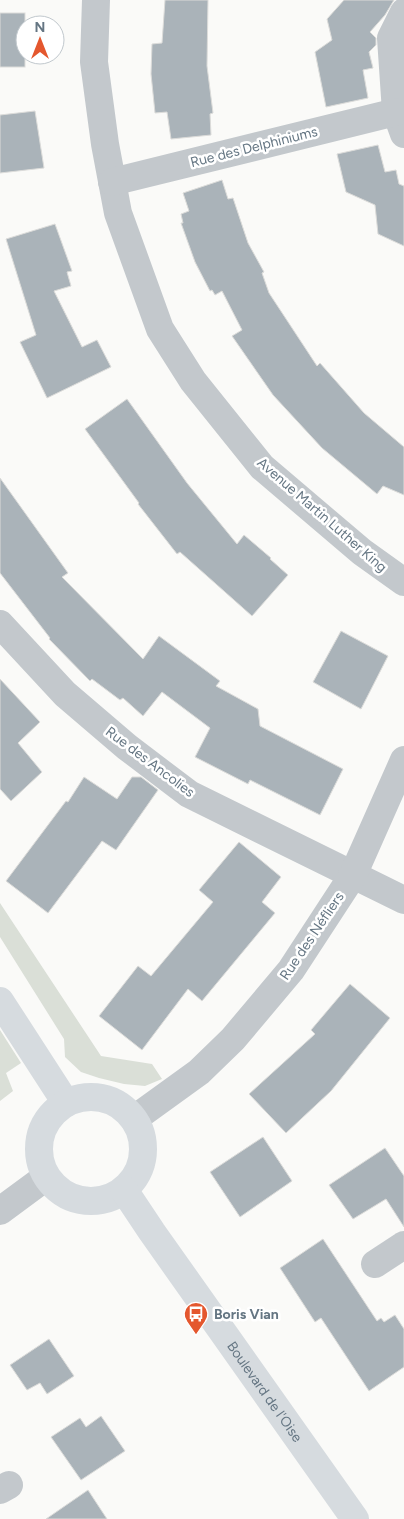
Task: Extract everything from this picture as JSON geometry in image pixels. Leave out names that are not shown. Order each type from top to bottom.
[{"type":"main road","points":[[0,1000],[66,1103]]},
{"type":"main road","points":[[83,1097],[104,1099],[123,1108],[134,1119],[141,1134],[143,1152],[136,1177],[124,1190],[104,1200],[86,1201],[74,1199],[54,1188],[46,1177],[38,1156],[41,1132],[48,1118],[59,1108],[66,1103],[83,1097]]},
{"type":"main road","name":"Boulevard de l'Oise","points":[[124,1190],[355,1519]]},
{"type":"street","name":"Avenue Martin Luther King","points":[[96,0],[94,62],[104,144],[118,213],[160,329],[193,381],[262,467],[362,552],[404,582]]},
{"type":"street","name":"Rue des Delphiniums","points":[[112,182],[400,123],[391,38],[404,12]]},
{"type":"street","name":"Rue des Ancolies","points":[[0,624],[65,694],[127,747],[189,794],[404,900]]},
{"type":"street","name":"Rue des Néfliers","points":[[134,1119],[199,1072],[233,1039],[291,970],[353,875],[404,760]]},
{"type":"street","points":[[0,1211],[46,1177]]},
{"type":"street","points":[[375,1264],[404,1245]]},
{"type":"shaded area","points":[[0,903],[101,1056],[152,1064],[162,1079],[145,1086],[124,1084],[81,1072],[65,1057],[64,1039],[0,937]]},
{"type":"shaded area","points":[[0,1030],[21,1063],[6,1073],[13,1091],[0,1101]]},
{"type":"building","points":[[165,0],[208,0],[207,66],[213,113],[210,114],[211,135],[171,139],[167,112],[155,113],[151,74],[152,44],[162,43]]},
{"type":"building","points":[[344,0],[394,0],[385,15],[370,32],[376,38],[376,45],[369,52],[373,68],[363,70],[368,98],[326,107],[315,52],[332,40],[327,19]]},
{"type":"building","points":[[0,13],[25,13],[25,15],[15,15],[15,65],[25,65],[25,67],[0,67]]},
{"type":"building","points":[[35,111],[44,168],[0,173],[0,115]]},
{"type":"building","points":[[378,145],[385,172],[396,170],[399,184],[404,186],[404,246],[378,234],[375,205],[346,192],[337,154]]},
{"type":"building","points":[[222,180],[228,199],[233,198],[248,243],[264,272],[262,273],[269,293],[317,366],[320,363],[364,413],[404,447],[404,495],[383,486],[377,494],[322,448],[273,395],[232,336],[242,330],[222,291],[215,295],[212,290],[210,291],[195,262],[181,223],[183,223],[181,214],[189,211],[183,193]]},
{"type":"building","points":[[55,224],[72,271],[67,272],[71,286],[54,291],[82,347],[97,340],[111,367],[47,398],[20,342],[36,335],[6,239]]},
{"type":"building","points":[[127,399],[187,483],[237,544],[244,535],[288,575],[252,616],[180,552],[177,554],[138,504],[85,429]]},
{"type":"building","points":[[0,478],[68,573],[62,577],[143,659],[159,636],[220,681],[216,686],[258,709],[260,726],[343,769],[320,815],[250,780],[248,784],[195,757],[210,728],[162,692],[143,716],[123,698],[120,700],[92,679],[90,681],[49,639],[0,573]]},
{"type":"building","points":[[341,631],[388,656],[361,709],[313,682]]},
{"type":"building","points":[[0,679],[40,722],[18,743],[42,772],[11,801],[0,789]]},
{"type":"building","points":[[84,777],[117,799],[132,777],[141,777],[158,790],[116,850],[102,841],[48,913],[6,881],[66,801],[68,802]]},
{"type":"building","points":[[239,842],[281,877],[262,902],[275,913],[202,1001],[188,989],[142,1050],[99,1016],[138,966],[151,976],[213,902],[199,890]]},
{"type":"building","points":[[350,984],[390,1018],[331,1091],[286,1133],[249,1094],[315,1034],[311,1030]]},
{"type":"building","points":[[263,1137],[292,1181],[240,1217],[210,1172]]},
{"type":"building","points":[[385,1148],[404,1176],[404,1227],[386,1199],[353,1219],[329,1185]]},
{"type":"building","points":[[323,1239],[377,1321],[381,1318],[384,1322],[395,1315],[404,1329],[404,1367],[369,1391],[321,1318],[315,1322],[280,1268]]},
{"type":"building","points":[[49,1339],[74,1376],[47,1394],[40,1383],[27,1390],[10,1365]]},
{"type":"building","points":[[101,1416],[125,1451],[81,1480],[51,1437],[80,1418],[86,1427]]},
{"type":"building","points":[[88,1490],[107,1519],[46,1519]]},
{"type":"place","name":"Boris Vian","points":[[196,1335]]}]
